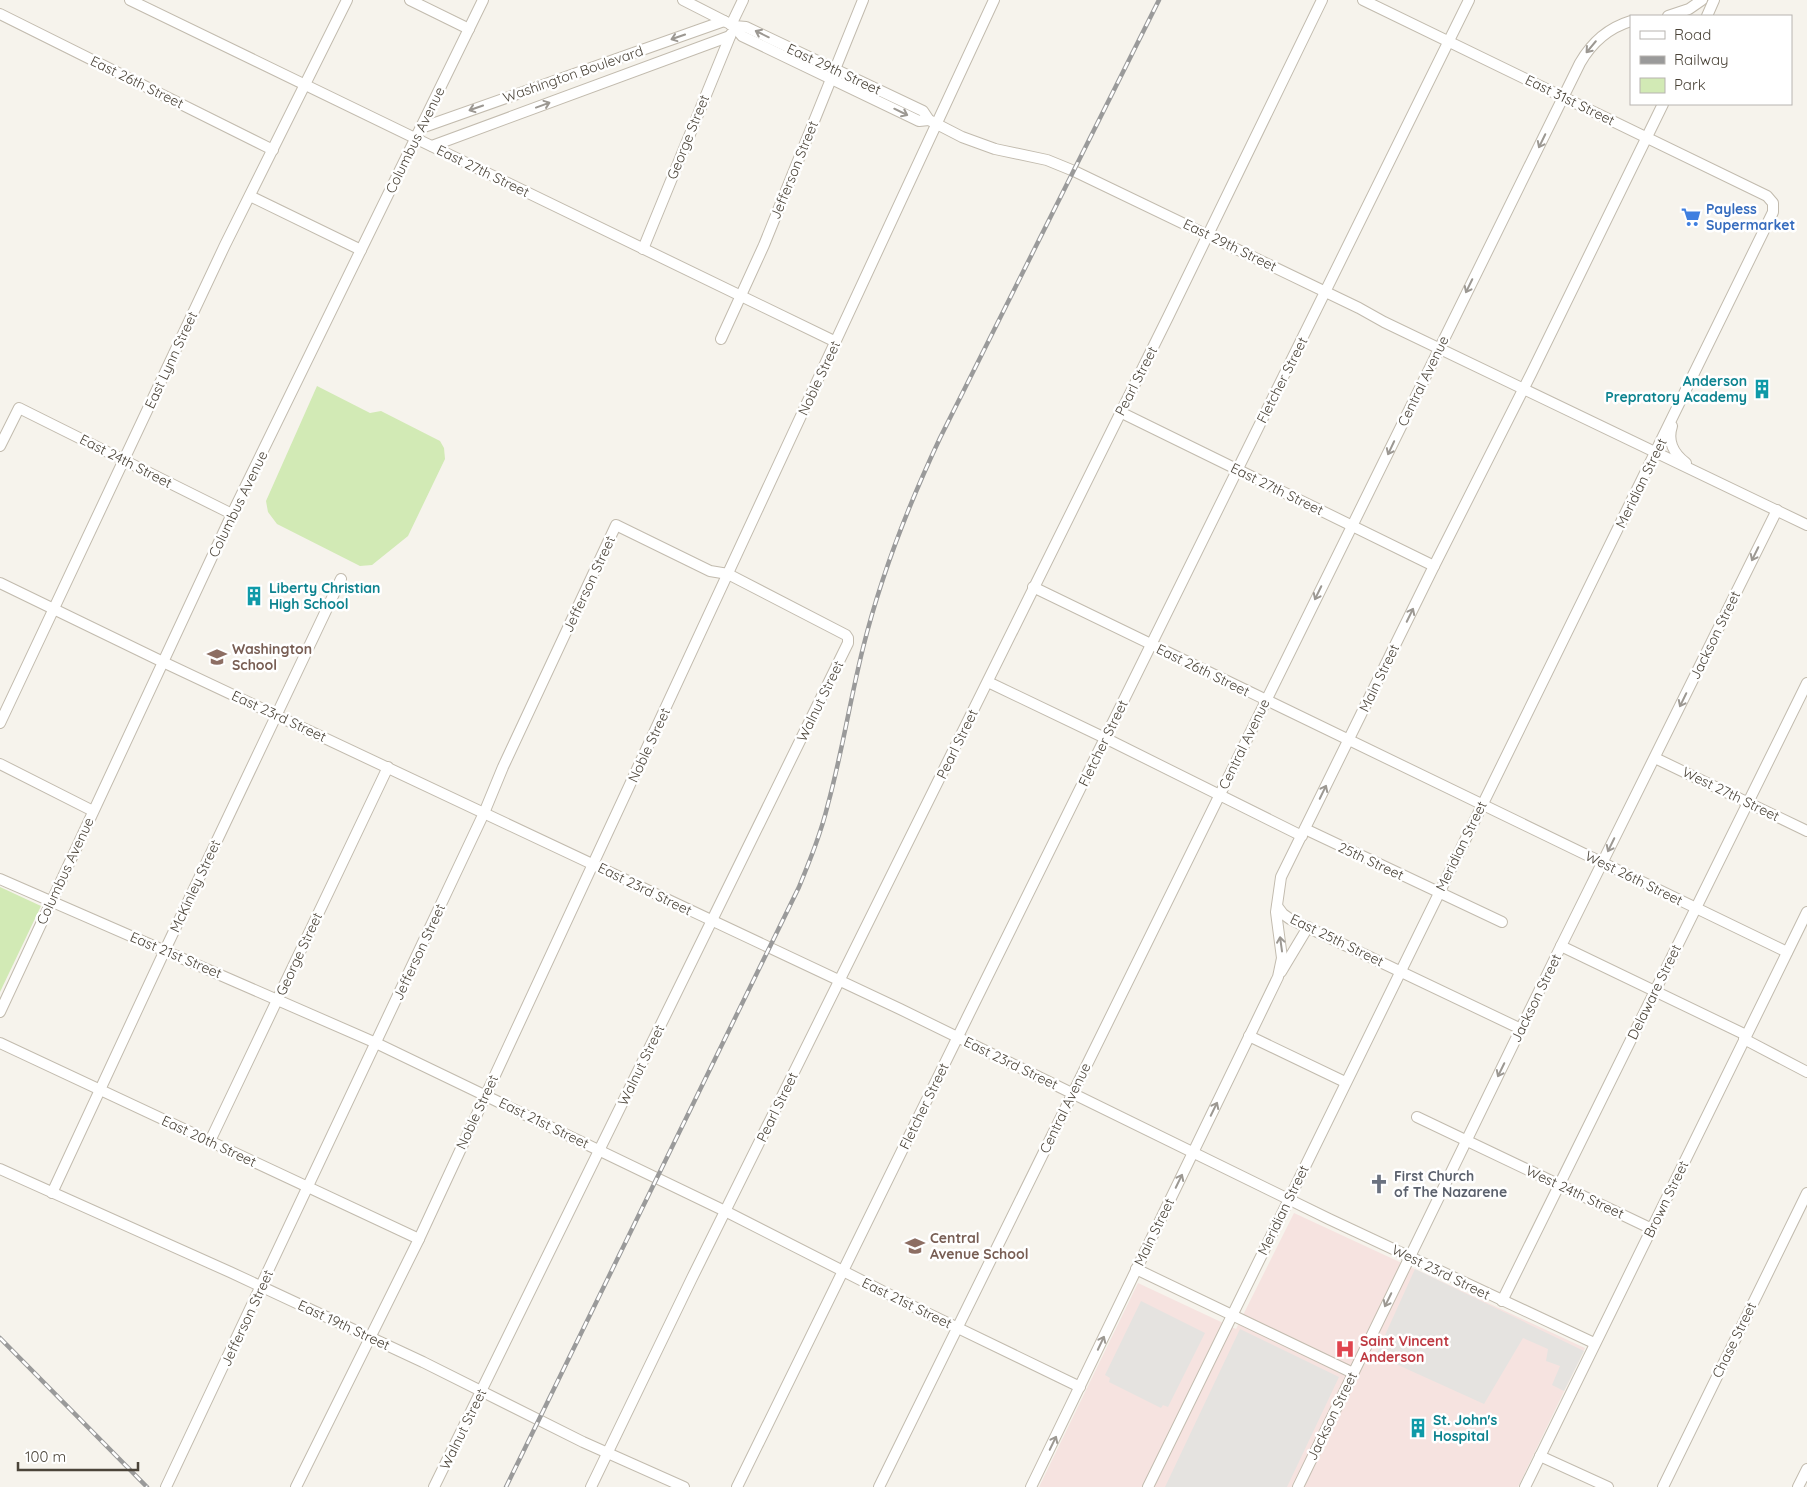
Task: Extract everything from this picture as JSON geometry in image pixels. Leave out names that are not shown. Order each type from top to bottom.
[{"type":"street","name":"East Lynn Street","points":[[0,723],[250,196],[347,0]]},
{"type":"street","points":[[410,0],[469,29]]},
{"type":"street","name":"Columbus Avenue","points":[[0,1012],[232,514],[482,0]]},
{"type":"street","name":"East 29th Street","points":[[683,0],[730,24],[746,27],[919,121],[933,122],[962,137],[995,149],[1023,153],[1056,163],[1706,476]]},
{"type":"street","name":"George Street","points":[[643,249],[730,36],[730,24],[743,0]]},
{"type":"street","name":"Jefferson Street","points":[[721,340],[764,245],[863,0]]},
{"type":"street","name":"Noble Street","points":[[296,1487],[419,1239],[836,342],[933,122],[994,0]]},
{"type":"street","name":"Pearl Street","points":[[591,1487],[725,1211],[988,682],[1322,0]]},
{"type":"street","name":"East 31st Street","points":[[1363,0],[1767,196],[1774,205]]},
{"type":"street","name":"Fletcher Street","points":[[737,1487],[1469,0]]},
{"type":"street","points":[[1672,15],[1689,9],[1702,0]]},
{"type":"street","points":[[1707,15],[1714,0]]},
{"type":"street","name":"East 27th Street","points":[[136,1],[305,85],[836,342]]},
{"type":"street","name":"East 26th Street","points":[[0,14],[273,150]]},
{"type":"street","name":"Central Avenue","points":[[879,1487],[956,1327],[1580,62],[1594,43],[1613,28],[1630,21]]},
{"type":"street","name":"Washington Boulevard","points":[[421,128],[730,24]]},
{"type":"street","name":"Washington Boulevard","points":[[432,146],[730,36]]},
{"type":"street","points":[[1646,138],[1662,105]]},
{"type":"street","name":"Main Street","points":[[1278,977],[1282,958],[1277,906],[1282,878],[1646,138]]},
{"type":"street","points":[[250,196],[361,250]]},
{"type":"street","name":"Meridian Street","points":[[1148,1487],[1438,892],[1656,452],[1773,212],[1774,205]]},
{"type":"street","name":"East 24th Street","points":[[0,446],[20,408],[232,514]]},
{"type":"street","name":"East 27th Street","points":[[1120,412],[1434,566]]},
{"type":"street","points":[[1675,413],[1670,431],[1675,453],[1706,476],[1807,525]]},
{"type":"street","name":"Jackson Street","points":[[1298,1487],[1409,1256],[1777,510]]},
{"type":"street","name":"Jefferson Street","points":[[166,1487],[309,1188],[616,525],[710,570],[728,574]]},
{"type":"street","name":"Walnut Street","points":[[434,1487],[848,643],[846,635],[728,574]]},
{"type":"street","name":"McKinley Street","points":[[52,1193],[341,579]]},
{"type":"street","name":"East 23rd Street","points":[[0,583],[163,662],[840,981],[1288,1199]]},
{"type":"street","name":"East 26th Street","points":[[1033,588],[1482,804]]},
{"type":"street","points":[[988,682],[1219,795],[1303,832]]},
{"type":"street","name":"Delaware Street","points":[[1502,1301],[1807,683]]},
{"type":"street","name":"West 27th Street","points":[[1655,758],[1807,831]]},
{"type":"street","points":[[0,764],[93,811]]},
{"type":"street","name":"George Street","points":[[210,1142],[388,767]]},
{"type":"street","name":"West 26th Street","points":[[1482,804],[1787,952]]},
{"type":"street","name":"25th Street","points":[[1303,832],[1502,922]]},
{"type":"street","name":"East 21st Street","points":[[0,879],[376,1042],[725,1211],[1080,1387]]},
{"type":"street","name":"East 25th Street","points":[[1277,906],[1287,917],[1521,1029]]},
{"type":"street","name":"Brown Street","points":[[1525,1487],[1787,952],[1803,932],[1807,912]]},
{"type":"street","name":"Main Street","points":[[1031,1487],[1278,977],[1308,927]]},
{"type":"street","points":[[1561,946],[1745,1037],[1807,1072]]},
{"type":"street","points":[[1249,1036],[1345,1082]]},
{"type":"street","name":"East 20th Street","points":[[0,1043],[419,1239]]},
{"type":"street","name":"West 24th Street","points":[[1417,1117],[1652,1229]]},
{"type":"street","name":"East 19th Street","points":[[0,1169],[171,1245],[371,1338],[607,1453],[684,1487]]},
{"type":"street","name":"Chase Street","points":[[1663,1487],[1807,1193]]},
{"type":"street","name":"West 23rd Street","points":[[1288,1199],[1594,1343]]},
{"type":"street","points":[[1136,1269],[1353,1373]]},
{"type":"street","points":[[1540,1456],[1608,1487]]},
{"type":"street","points":[[1798,1487],[1807,1469]]},
{"type":"shaded area","name":"Saint Vincent Anderson","points":[[1294,1213],[1585,1348],[1518,1487],[1039,1487],[1138,1283],[1236,1329]]},
{"type":"shaded area","points":[[1415,1269],[1584,1351],[1564,1391],[1552,1385],[1560,1366],[1546,1361],[1548,1349],[1523,1338],[1484,1404],[1376,1355]]},
{"type":"shaded area","points":[[1141,1301],[1205,1333],[1168,1407],[1163,1405],[1161,1408],[1109,1382],[1110,1378],[1105,1375]]},
{"type":"shaded area","points":[[1240,1329],[1339,1377],[1287,1487],[1165,1487]]},
{"type":"green space","points":[[317,386],[370,413],[381,411],[440,441],[444,448],[445,459],[408,536],[372,565],[360,566],[277,524],[268,512],[266,501]]},
{"type":"green space","points":[[0,887],[41,906],[0,992]]},
{"type":"railway","points":[[506,1487],[799,887],[825,815],[870,621],[906,515],[940,438],[1159,0]]},
{"type":"railway","points":[[0,1338],[147,1487]]},
{"type":"place","name":"Payless Supermarket","points":[[1691,217]]},
{"type":"place","name":"Anderson Prepratory Academy","points":[[1762,389]]},
{"type":"place","name":"Liberty Christian High School","points":[[254,596]]},
{"type":"place","name":"Washington School","points":[[217,657]]},
{"type":"place","name":"First Church of The Nazarene","points":[[1379,1184]]},
{"type":"place","name":"Central Avenue School","points":[[915,1246]]},
{"type":"place","name":"Saint Vincent Anderson","points":[[1345,1349]]},
{"type":"place","name":"St. John's Hospital","points":[[1418,1428]]}]
